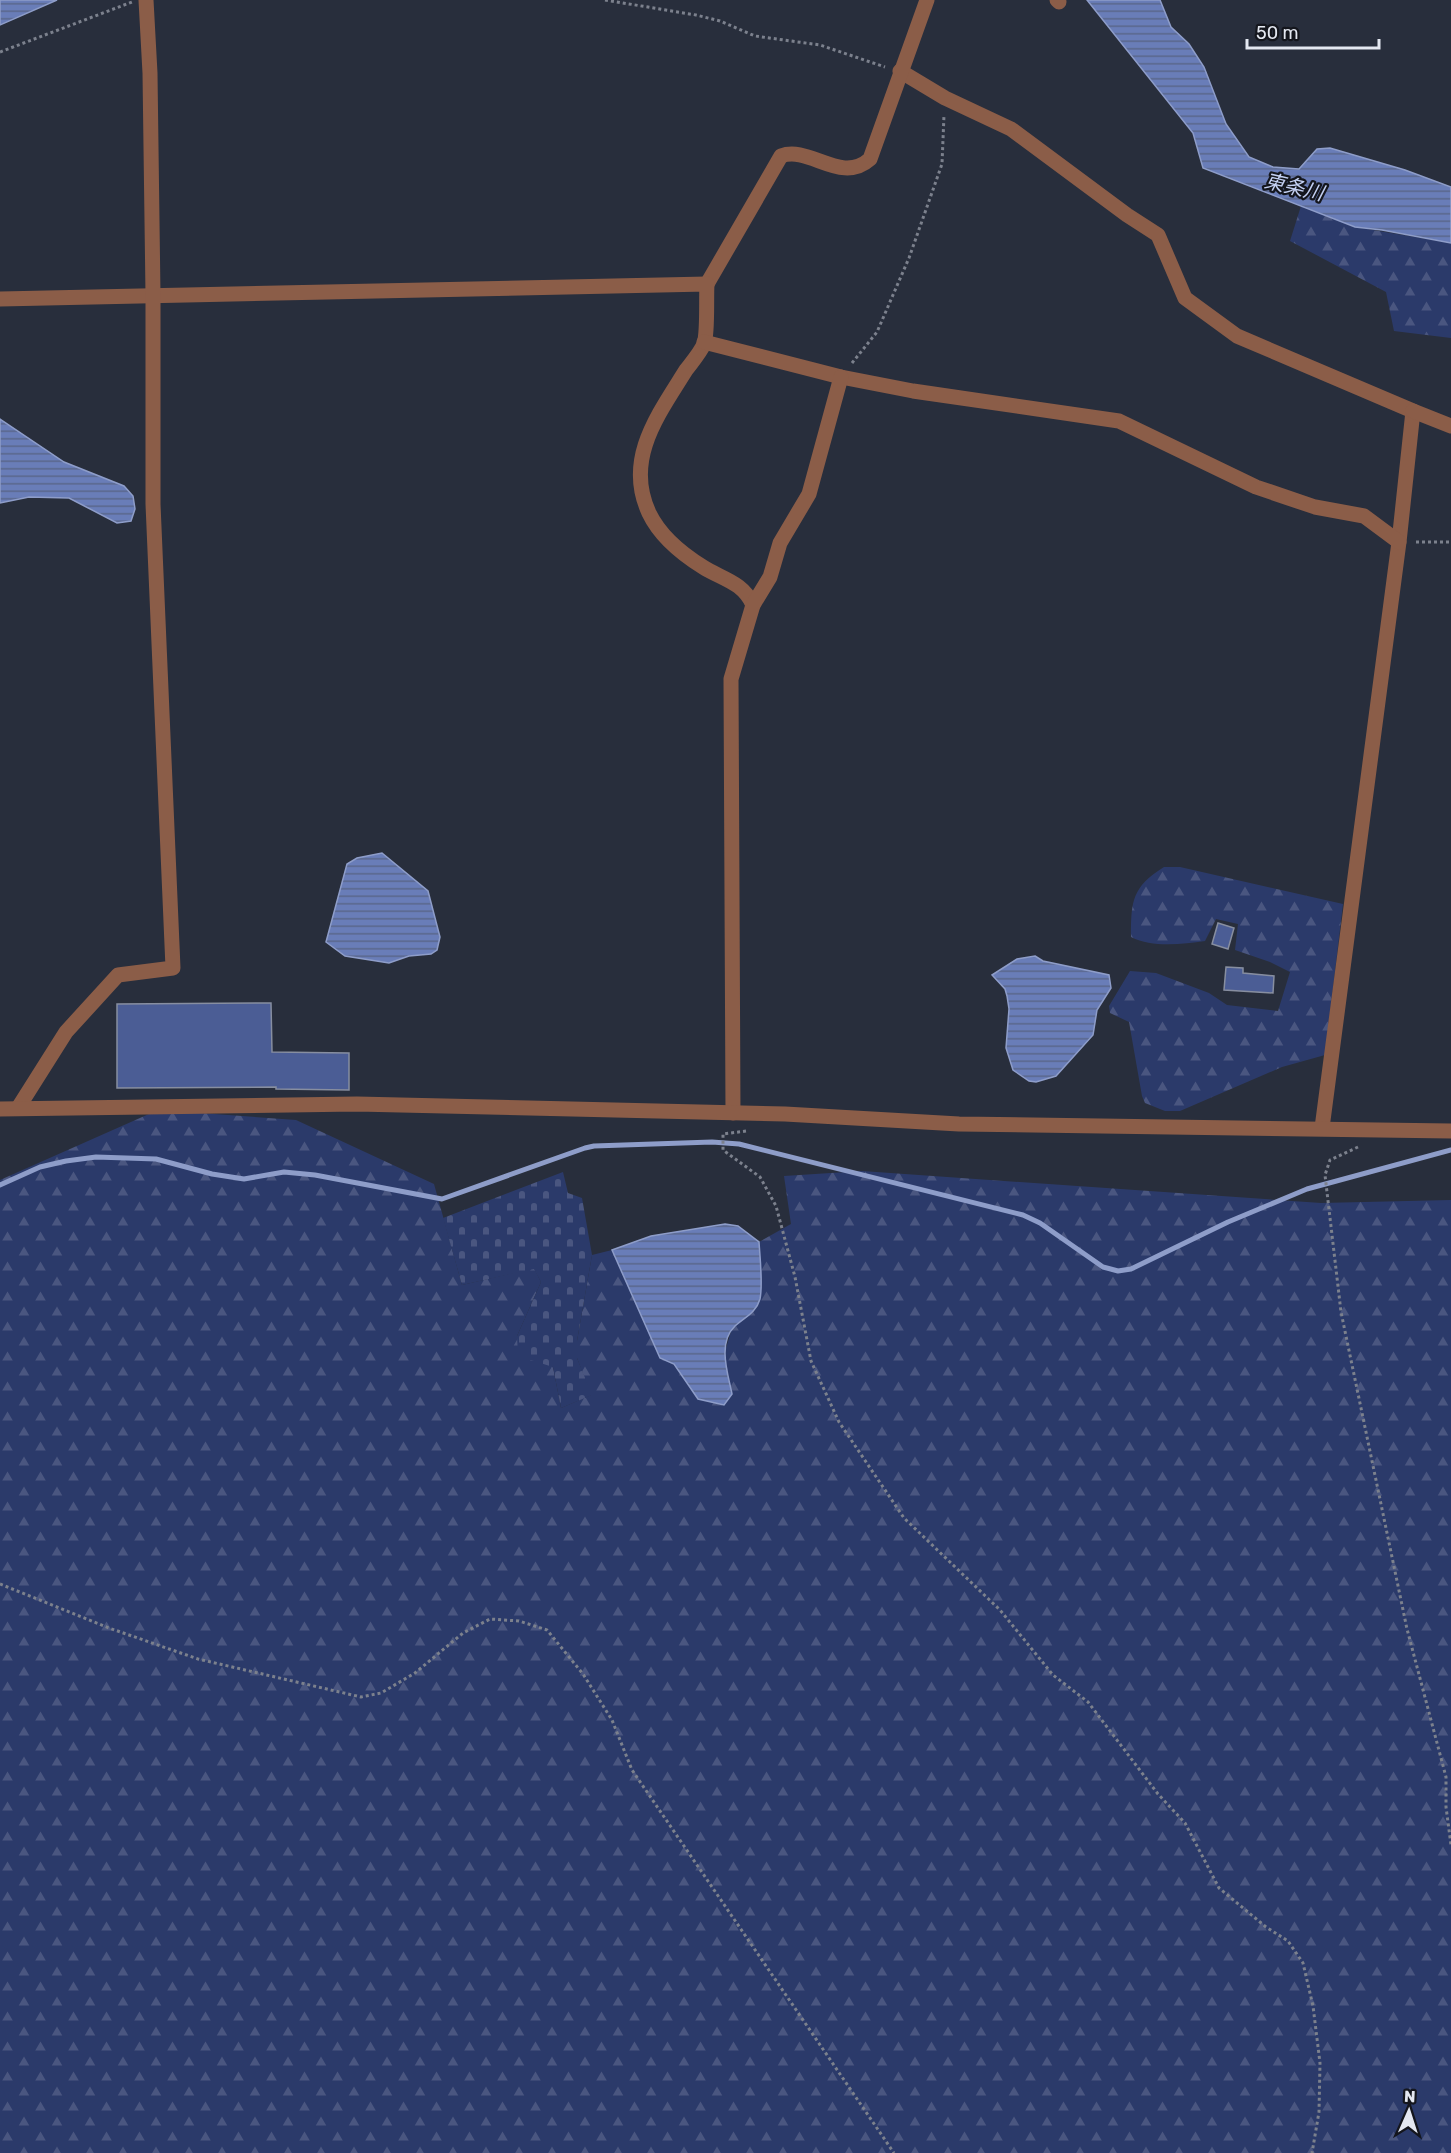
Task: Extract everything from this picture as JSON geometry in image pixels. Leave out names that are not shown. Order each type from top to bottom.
[{"type":"street","points":[[18,1108],[66,1032],[118,975],[173,968],[153,504],[150,73],[146,0]]},
{"type":"street","points":[[753,605],[750,598],[737,584],[703,567],[671,544],[650,515],[640,488],[643,445],[662,408],[705,342],[706,284],[782,156],[792,154],[851,170],[861,167],[870,159],[927,0]]},
{"type":"street","points":[[900,71],[945,98],[1011,129],[1158,235],[1185,297],[1238,336],[1451,426]]},
{"type":"street","points":[[0,299],[706,284]]},
{"type":"street","points":[[705,342],[841,378],[1119,422],[1257,487],[1315,507],[1364,516],[1399,542]]},
{"type":"street","points":[[732,1113],[730,679],[753,605],[770,577],[780,543],[809,494],[841,378]]},
{"type":"street","points":[[1322,1128],[1399,542],[1413,411]]},
{"type":"street","points":[[0,1109],[357,1104],[732,1113],[959,1124],[1451,1131]]},
{"type":"path","points":[[0,52],[136,0]]},
{"type":"path","points":[[605,0],[712,19],[754,36],[820,45],[900,71]]},
{"type":"path","points":[[841,378],[877,332],[909,258],[942,164],[945,98]]},
{"type":"path","points":[[1399,542],[1451,542]]},
{"type":"path","points":[[1373,1130],[1371,1141],[1330,1160],[1325,1175],[1326,1190],[1341,1312],[1407,1629],[1446,1777],[1446,1807],[1451,1845]]},
{"type":"path","points":[[723,1134],[723,1150],[760,1177],[776,1206],[795,1277],[811,1361],[839,1422],[904,1518],[1000,1610],[1053,1675],[1088,1702],[1158,1794],[1185,1823],[1219,1888],[1266,1927],[1288,1941],[1303,1963],[1313,2006],[1320,2062],[1319,2112],[1312,2153]]},
{"type":"path","points":[[0,1584],[109,1628],[198,1659],[361,1697],[381,1693],[415,1673],[463,1633],[490,1619],[519,1621],[547,1630],[583,1674],[612,1720],[632,1770],[894,2153]]},
{"type":"green space","points":[[1301,206],[1355,227],[1451,243],[1451,338],[1394,331],[1386,292],[1290,241]]},
{"type":"green space","points":[[1164,867],[1180,867],[1343,904],[1325,1055],[1282,1067],[1180,1111],[1165,1111],[1145,1103],[1129,1022],[1110,1013],[1109,1006],[1130,971],[1156,973],[1209,993],[1227,1005],[1278,1011],[1290,972],[1270,962],[1235,950],[1238,924],[1216,919],[1205,941],[1158,944],[1131,937],[1133,904],[1139,888]]},
{"type":"green space","points":[[158,1110],[296,1120],[434,1184],[462,1285],[534,1268],[541,1282],[517,1336],[553,1367],[561,1408],[591,1395],[577,1358],[577,1341],[592,1255],[612,1250],[660,1358],[674,1364],[698,1399],[732,1394],[724,1355],[732,1328],[755,1310],[760,1297],[759,1242],[791,1224],[784,1176],[862,1171],[1321,1203],[1451,1200],[1451,2153],[0,2153],[0,1180]]},
{"type":"green space","points":[[563,1172],[568,1193],[582,1198],[592,1255],[577,1341],[577,1358],[592,1395],[561,1408],[553,1367],[518,1356],[517,1336],[541,1282],[534,1269],[462,1285],[443,1218]]},
{"type":"water","points":[[0,0],[57,0],[0,25]]},
{"type":"water","name":"東条川","points":[[1087,0],[1160,0],[1171,27],[1189,44],[1204,67],[1226,124],[1249,157],[1273,167],[1299,169],[1317,149],[1330,148],[1405,170],[1451,187],[1451,243],[1355,227],[1203,168],[1193,133]]},
{"type":"water","points":[[0,419],[64,462],[124,486],[133,496],[135,509],[131,521],[117,523],[69,498],[29,497],[0,503]]},
{"type":"water","points":[[382,853],[428,891],[440,937],[437,950],[431,954],[409,956],[389,963],[345,956],[326,942],[347,864],[357,858]]},
{"type":"water","points":[[1035,956],[1043,961],[1109,975],[1111,988],[1097,1010],[1093,1035],[1056,1076],[1036,1082],[1029,1081],[1013,1070],[1006,1048],[1009,1009],[1007,996],[1005,989],[992,975],[1017,959]]},
{"type":"water","points":[[725,1224],[738,1226],[759,1242],[761,1286],[760,1299],[756,1308],[735,1326],[726,1341],[726,1368],[732,1394],[724,1405],[698,1399],[674,1364],[660,1358],[612,1250],[651,1236]]},
{"type":"building","points":[[1218,923],[1234,928],[1228,949],[1212,944]]},
{"type":"building","points":[[1226,967],[1243,968],[1243,973],[1274,976],[1273,993],[1224,990]]},
{"type":"building","points":[[271,1003],[272,1052],[349,1053],[349,1090],[276,1089],[276,1087],[117,1088],[117,1004]]},
{"type":"waterway","points":[[0,1185],[40,1167],[96,1157],[156,1159],[212,1174],[244,1179],[284,1172],[315,1175],[442,1199],[594,1146],[712,1142],[739,1144],[1023,1215],[1040,1223],[1103,1267],[1118,1271],[1131,1269],[1228,1222],[1307,1189],[1451,1150]]}]
